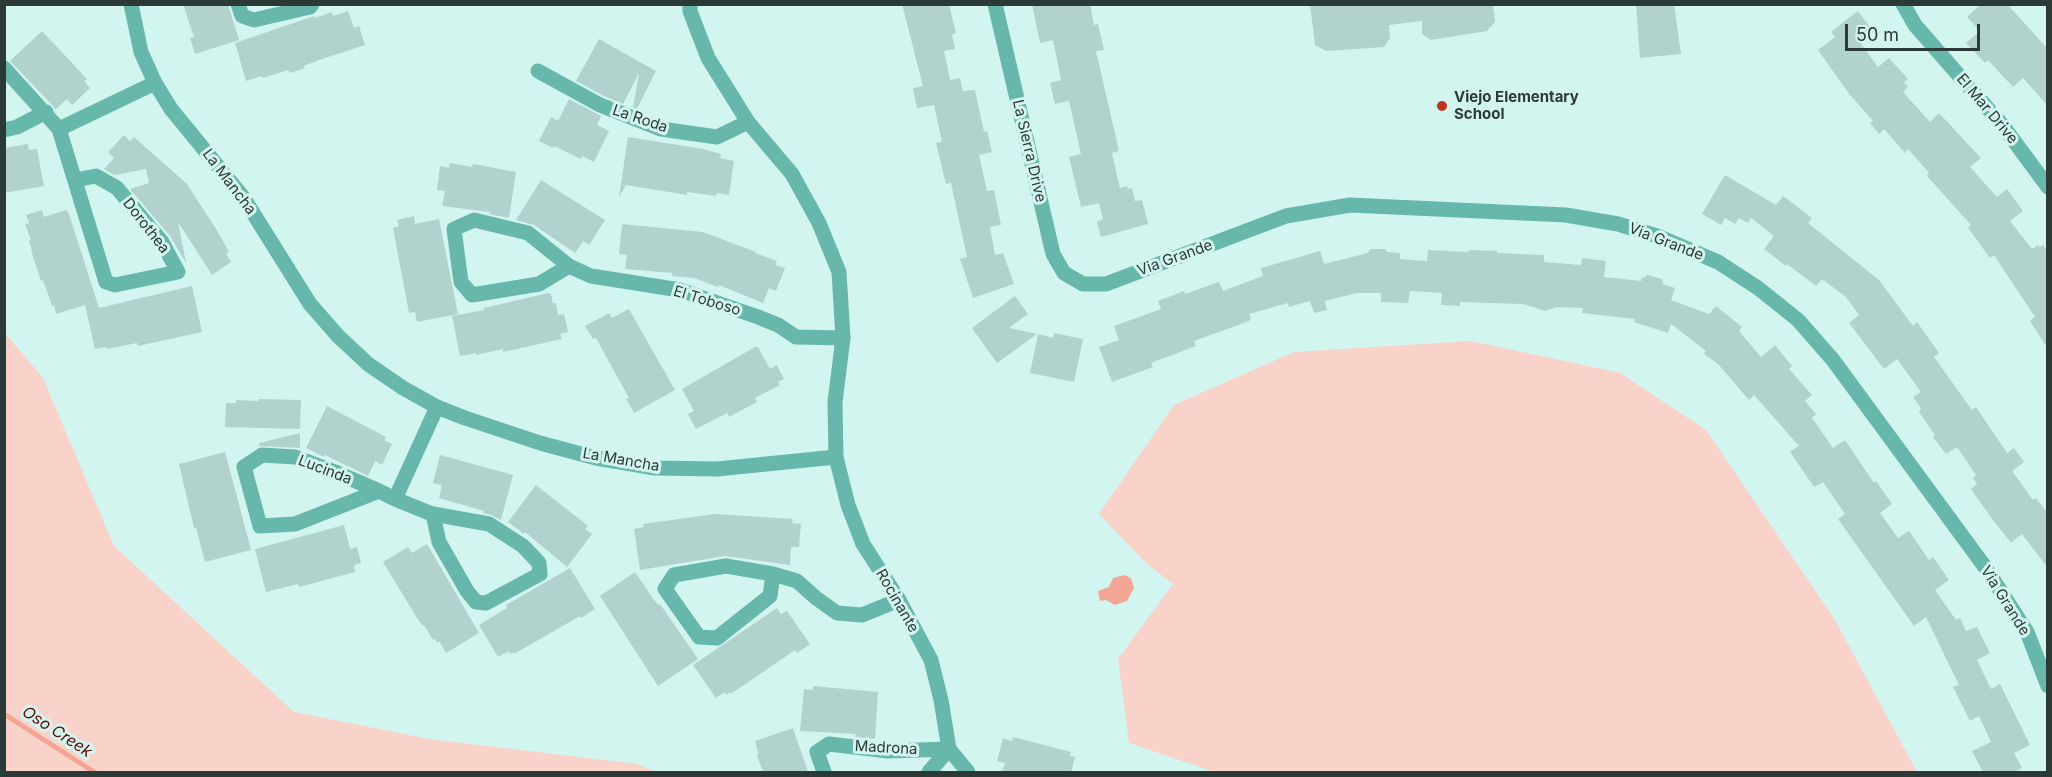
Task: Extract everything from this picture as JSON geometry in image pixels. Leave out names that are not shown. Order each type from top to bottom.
[{"type":"street","name":"La Mancha","points":[[131,4],[141,52],[155,83],[188,130],[243,197],[310,304],[338,336],[368,364],[403,388],[437,407],[540,443],[596,458],[655,468],[717,469],[836,456]]},
{"type":"street","points":[[238,4],[242,16],[254,20],[310,7],[312,4]]},
{"type":"street","points":[[690,4],[690,11],[708,58],[748,122],[792,174],[819,223],[839,272],[843,338],[835,402],[836,456]]},
{"type":"street","name":"La Sierra Drive","points":[[995,4],[1053,254],[1064,273],[1083,284]]},
{"type":"street","name":"El Mar Drive","points":[[1903,4],[1915,24],[2003,126],[2048,187]]},
{"type":"street","name":"Dorothea","points":[[4,68],[59,129],[106,282],[115,285],[178,272],[162,242],[117,189],[96,176],[75,180]]},
{"type":"street","name":"La Roda","points":[[538,71],[600,105],[661,129],[717,136],[748,122]]},
{"type":"street","points":[[59,129],[155,83]]},
{"type":"street","points":[[4,130],[17,127],[46,112]]},
{"type":"street","name":"Via Grande","points":[[1083,284],[1106,284],[1286,216],[1350,206],[1566,215],[1618,224],[1658,236],[1718,262],[1758,288],[1798,320],[1833,360],[1985,567],[2027,632],[2048,686]]},
{"type":"street","name":"El Toboso","points":[[569,266],[539,284],[472,296],[461,282],[454,229],[474,220],[528,233],[569,266],[591,276],[680,290],[778,325],[796,337],[843,338]]},
{"type":"street","points":[[395,499],[437,407]]},
{"type":"street","name":"Lucinda","points":[[379,491],[295,524],[260,526],[244,467],[262,455],[296,457],[379,491],[395,499],[433,514],[489,524],[523,546],[539,563],[540,574],[486,603],[476,602],[467,591],[440,542],[433,514]]},
{"type":"street","name":"Rocinante","points":[[836,456],[848,505],[863,544],[900,600],[931,660],[949,748]]},
{"type":"street","points":[[773,574],[770,596],[717,638],[699,638],[666,590],[674,575],[726,566],[773,574],[797,581],[837,613],[862,615],[900,600]]},
{"type":"street","name":"Madrona","points":[[824,772],[817,752],[829,744],[888,751],[949,748]]},
{"type":"street","points":[[949,748],[968,772]]},
{"type":"street","name":"Madrona","points":[[929,772],[949,748]]},
{"type":"shaded area","points":[[4,332],[43,378],[114,546],[294,712],[429,739],[637,764],[656,772],[5,772]]},
{"type":"shaded area","points":[[1471,341],[1620,373],[1706,430],[1835,620],[1917,772],[1215,772],[1129,743],[1118,659],[1173,584],[1147,564],[1099,514],[1174,405],[1294,352]]},
{"type":"shaded area","points":[[1124,575],[1131,578],[1134,588],[1127,601],[1115,605],[1106,600],[1100,601],[1098,591],[1109,587],[1113,578]]},
{"type":"building","points":[[183,4],[228,4],[239,40],[195,54],[190,38],[194,37]]},
{"type":"building","points":[[902,4],[949,4],[956,33],[952,35],[955,49],[944,51],[950,80],[960,78],[963,91],[975,90],[984,132],[987,131],[992,152],[979,155],[987,191],[994,190],[1001,225],[990,227],[995,255],[1003,253],[1014,284],[973,298],[960,259],[967,257],[951,183],[946,184],[936,143],[942,142],[934,105],[917,108],[913,88],[923,86]]},
{"type":"building","points":[[1032,4],[1090,4],[1094,25],[1098,24],[1104,50],[1096,51],[1119,151],[1112,153],[1120,188],[1127,186],[1128,189],[1132,188],[1135,201],[1142,200],[1148,224],[1101,237],[1097,222],[1103,219],[1099,203],[1081,207],[1069,157],[1081,154],[1069,101],[1055,104],[1050,83],[1061,80],[1053,40],[1040,43]]},
{"type":"building","points":[[1310,4],[1493,4],[1495,22],[1487,31],[1431,40],[1422,34],[1422,21],[1389,25],[1390,38],[1384,47],[1326,51],[1315,45]]},
{"type":"building","points":[[1636,4],[1674,4],[1681,54],[1640,58]]},
{"type":"building","points":[[1981,4],[2007,4],[2048,49],[2048,106],[2023,78],[2013,87],[1988,60],[1985,63],[1966,43],[1980,31],[1967,17]]},
{"type":"building","points":[[348,11],[354,28],[359,26],[365,45],[319,60],[290,73],[288,70],[246,81],[235,43],[314,16],[315,18],[332,12],[333,16]]},
{"type":"building","points":[[1858,11],[1873,31],[1859,41],[1878,67],[1889,58],[1908,79],[1904,82],[1908,87],[1903,92],[1930,122],[1939,113],[1981,158],[1970,167],[1997,197],[2007,189],[2023,211],[2010,221],[2032,249],[2043,245],[2048,252],[2048,349],[2030,321],[2035,317],[1994,255],[1990,258],[1968,228],[1971,225],[1927,176],[1929,173],[1908,149],[1905,153],[1884,129],[1879,134],[1870,123],[1873,121],[1850,95],[1818,50],[1835,37],[1831,32]]},
{"type":"building","points":[[42,31],[87,79],[84,81],[90,88],[72,105],[67,99],[55,110],[10,61]]},
{"type":"building","points":[[599,39],[656,71],[637,109],[633,108],[639,73],[623,104],[576,81]]},
{"type":"building","points":[[569,99],[601,116],[597,125],[609,131],[594,162],[582,156],[581,159],[539,141],[551,117],[558,121]]},
{"type":"building","points":[[124,135],[130,141],[134,137],[187,184],[218,232],[229,252],[226,254],[231,262],[212,275],[178,222],[186,263],[170,236],[130,189],[149,183],[146,169],[114,175],[104,169],[114,158],[108,152]]},
{"type":"building","points":[[628,137],[703,149],[721,154],[720,158],[734,161],[729,195],[717,193],[716,196],[687,192],[687,195],[626,185],[619,197]]},
{"type":"building","points":[[28,144],[29,150],[37,149],[44,186],[4,193],[4,148]]},
{"type":"building","points":[[450,163],[472,167],[473,164],[516,172],[509,218],[489,214],[490,212],[442,206],[445,191],[437,190],[440,166],[449,168]]},
{"type":"building","points":[[1725,175],[1776,205],[1783,196],[1812,218],[1808,223],[1879,280],[1913,326],[1917,322],[1939,353],[1934,357],[1972,410],[1976,407],[2007,453],[2014,448],[2024,462],[2012,471],[2033,500],[2036,498],[2048,514],[2048,568],[2022,534],[2011,543],[1990,516],[1971,489],[1977,484],[1973,478],[1976,475],[1957,447],[1946,454],[1933,437],[1935,435],[1919,412],[1921,408],[1913,397],[1921,392],[1897,359],[1884,369],[1849,323],[1859,315],[1846,297],[1822,279],[1816,286],[1764,249],[1774,236],[1751,218],[1748,223],[1739,218],[1735,224],[1725,218],[1721,225],[1702,214]]},
{"type":"building","points":[[541,180],[605,220],[589,245],[583,241],[575,253],[534,225],[516,220]]},
{"type":"building","points":[[42,210],[44,217],[66,210],[69,214],[99,308],[192,286],[202,332],[138,346],[137,343],[95,349],[85,305],[56,314],[43,280],[41,281],[25,224],[29,223],[26,215]]},
{"type":"building","points":[[414,216],[415,224],[439,219],[458,314],[417,322],[415,312],[409,313],[393,228],[399,226],[397,220]]},
{"type":"building","points":[[622,224],[703,232],[777,261],[775,265],[785,268],[776,291],[769,288],[763,303],[719,285],[718,287],[694,278],[672,276],[672,273],[625,269],[627,255],[619,254]]},
{"type":"building","points":[[1370,249],[1385,249],[1387,252],[1400,253],[1400,259],[1427,261],[1428,250],[1468,252],[1469,250],[1544,255],[1544,262],[1581,265],[1582,258],[1606,261],[1604,277],[1641,281],[1642,277],[1647,275],[1662,279],[1663,284],[1675,288],[1671,300],[1709,314],[1716,306],[1742,327],[1739,331],[1761,357],[1775,345],[1792,366],[1789,369],[1812,395],[1805,401],[1816,414],[1812,418],[1833,448],[1845,440],[1874,483],[1876,481],[1892,504],[1880,513],[1898,538],[1909,531],[1929,560],[1933,557],[1949,580],[1935,590],[1956,620],[1960,618],[1966,631],[1977,627],[1990,653],[1977,660],[1991,689],[2000,684],[2030,745],[2014,753],[2022,768],[2014,772],[1983,772],[1972,751],[1991,742],[1979,716],[1970,721],[1953,687],[1959,685],[1926,617],[1914,626],[1838,519],[1845,514],[1823,482],[1814,487],[1790,452],[1799,446],[1754,395],[1749,400],[1718,364],[1704,354],[1706,351],[1671,324],[1668,333],[1634,322],[1635,319],[1582,313],[1583,308],[1557,307],[1545,311],[1523,304],[1460,302],[1460,306],[1441,305],[1442,293],[1410,291],[1408,303],[1381,302],[1381,293],[1357,293],[1325,301],[1327,310],[1314,313],[1310,301],[1289,307],[1288,303],[1249,314],[1251,318],[1249,321],[1194,341],[1196,346],[1151,363],[1153,367],[1112,382],[1099,347],[1119,340],[1114,326],[1161,309],[1158,301],[1184,291],[1185,294],[1219,282],[1223,291],[1263,276],[1261,268],[1320,251],[1324,264],[1368,253]]},
{"type":"building","points":[[551,294],[553,303],[556,303],[558,315],[564,314],[568,332],[560,334],[562,339],[503,352],[503,349],[460,356],[452,316]]},
{"type":"building","points":[[1015,296],[1028,314],[1009,328],[1037,334],[997,363],[972,328]]},
{"type":"building","points":[[629,309],[675,390],[634,413],[626,399],[629,398],[596,338],[593,339],[585,326],[609,313],[612,318]]},
{"type":"building","points":[[1054,333],[1083,339],[1074,382],[1030,373],[1038,334],[1053,338]]},
{"type":"building","points":[[758,347],[770,369],[777,365],[784,379],[778,382],[780,385],[755,398],[757,402],[729,417],[727,413],[696,429],[688,414],[694,411],[682,389]]},
{"type":"building","points":[[259,399],[301,400],[300,429],[225,427],[226,403],[236,403],[236,400],[258,401]]},
{"type":"building","points":[[327,406],[386,437],[384,440],[392,444],[382,465],[375,461],[368,476],[306,448]]},
{"type":"building","points":[[300,433],[300,448],[259,446],[259,443]]},
{"type":"building","points":[[225,452],[251,550],[205,562],[196,528],[194,528],[179,464]]},
{"type":"building","points":[[440,455],[513,475],[501,520],[483,513],[484,511],[439,498],[442,485],[433,483]]},
{"type":"building","points":[[536,485],[588,526],[585,529],[592,534],[567,567],[525,532],[524,534],[508,522]]},
{"type":"building","points":[[715,514],[793,519],[792,523],[801,524],[799,547],[791,547],[790,565],[725,556],[640,570],[634,529],[644,527],[643,524]]},
{"type":"building","points":[[344,525],[350,549],[357,547],[361,563],[354,565],[355,572],[299,587],[298,584],[266,592],[255,549]]},
{"type":"building","points":[[427,544],[479,633],[446,653],[439,641],[437,643],[435,639],[433,640],[417,618],[383,562],[408,547],[412,553]]},
{"type":"building","points":[[570,568],[595,609],[514,654],[513,652],[510,654],[509,651],[498,657],[479,625],[507,608],[506,605]]},
{"type":"building","points":[[635,572],[698,659],[658,686],[600,596]]},
{"type":"building","points":[[777,608],[781,614],[787,611],[810,644],[797,653],[795,650],[731,694],[730,692],[726,695],[725,692],[716,698],[693,665]]},
{"type":"building","points":[[813,686],[878,692],[875,739],[855,737],[856,734],[800,731],[804,689],[813,690]]},
{"type":"building","points":[[793,728],[808,772],[763,772],[757,756],[755,741]]},
{"type":"building","points":[[1013,737],[1071,752],[1070,756],[1075,757],[1071,772],[1002,772],[1005,763],[997,761],[1003,738],[1012,741]]},
{"type":"waterway","name":"Oso Creek","points":[[4,714],[94,772]]},
{"type":"place","name":"Viejo Elementary School","points":[[1442,106]]}]
